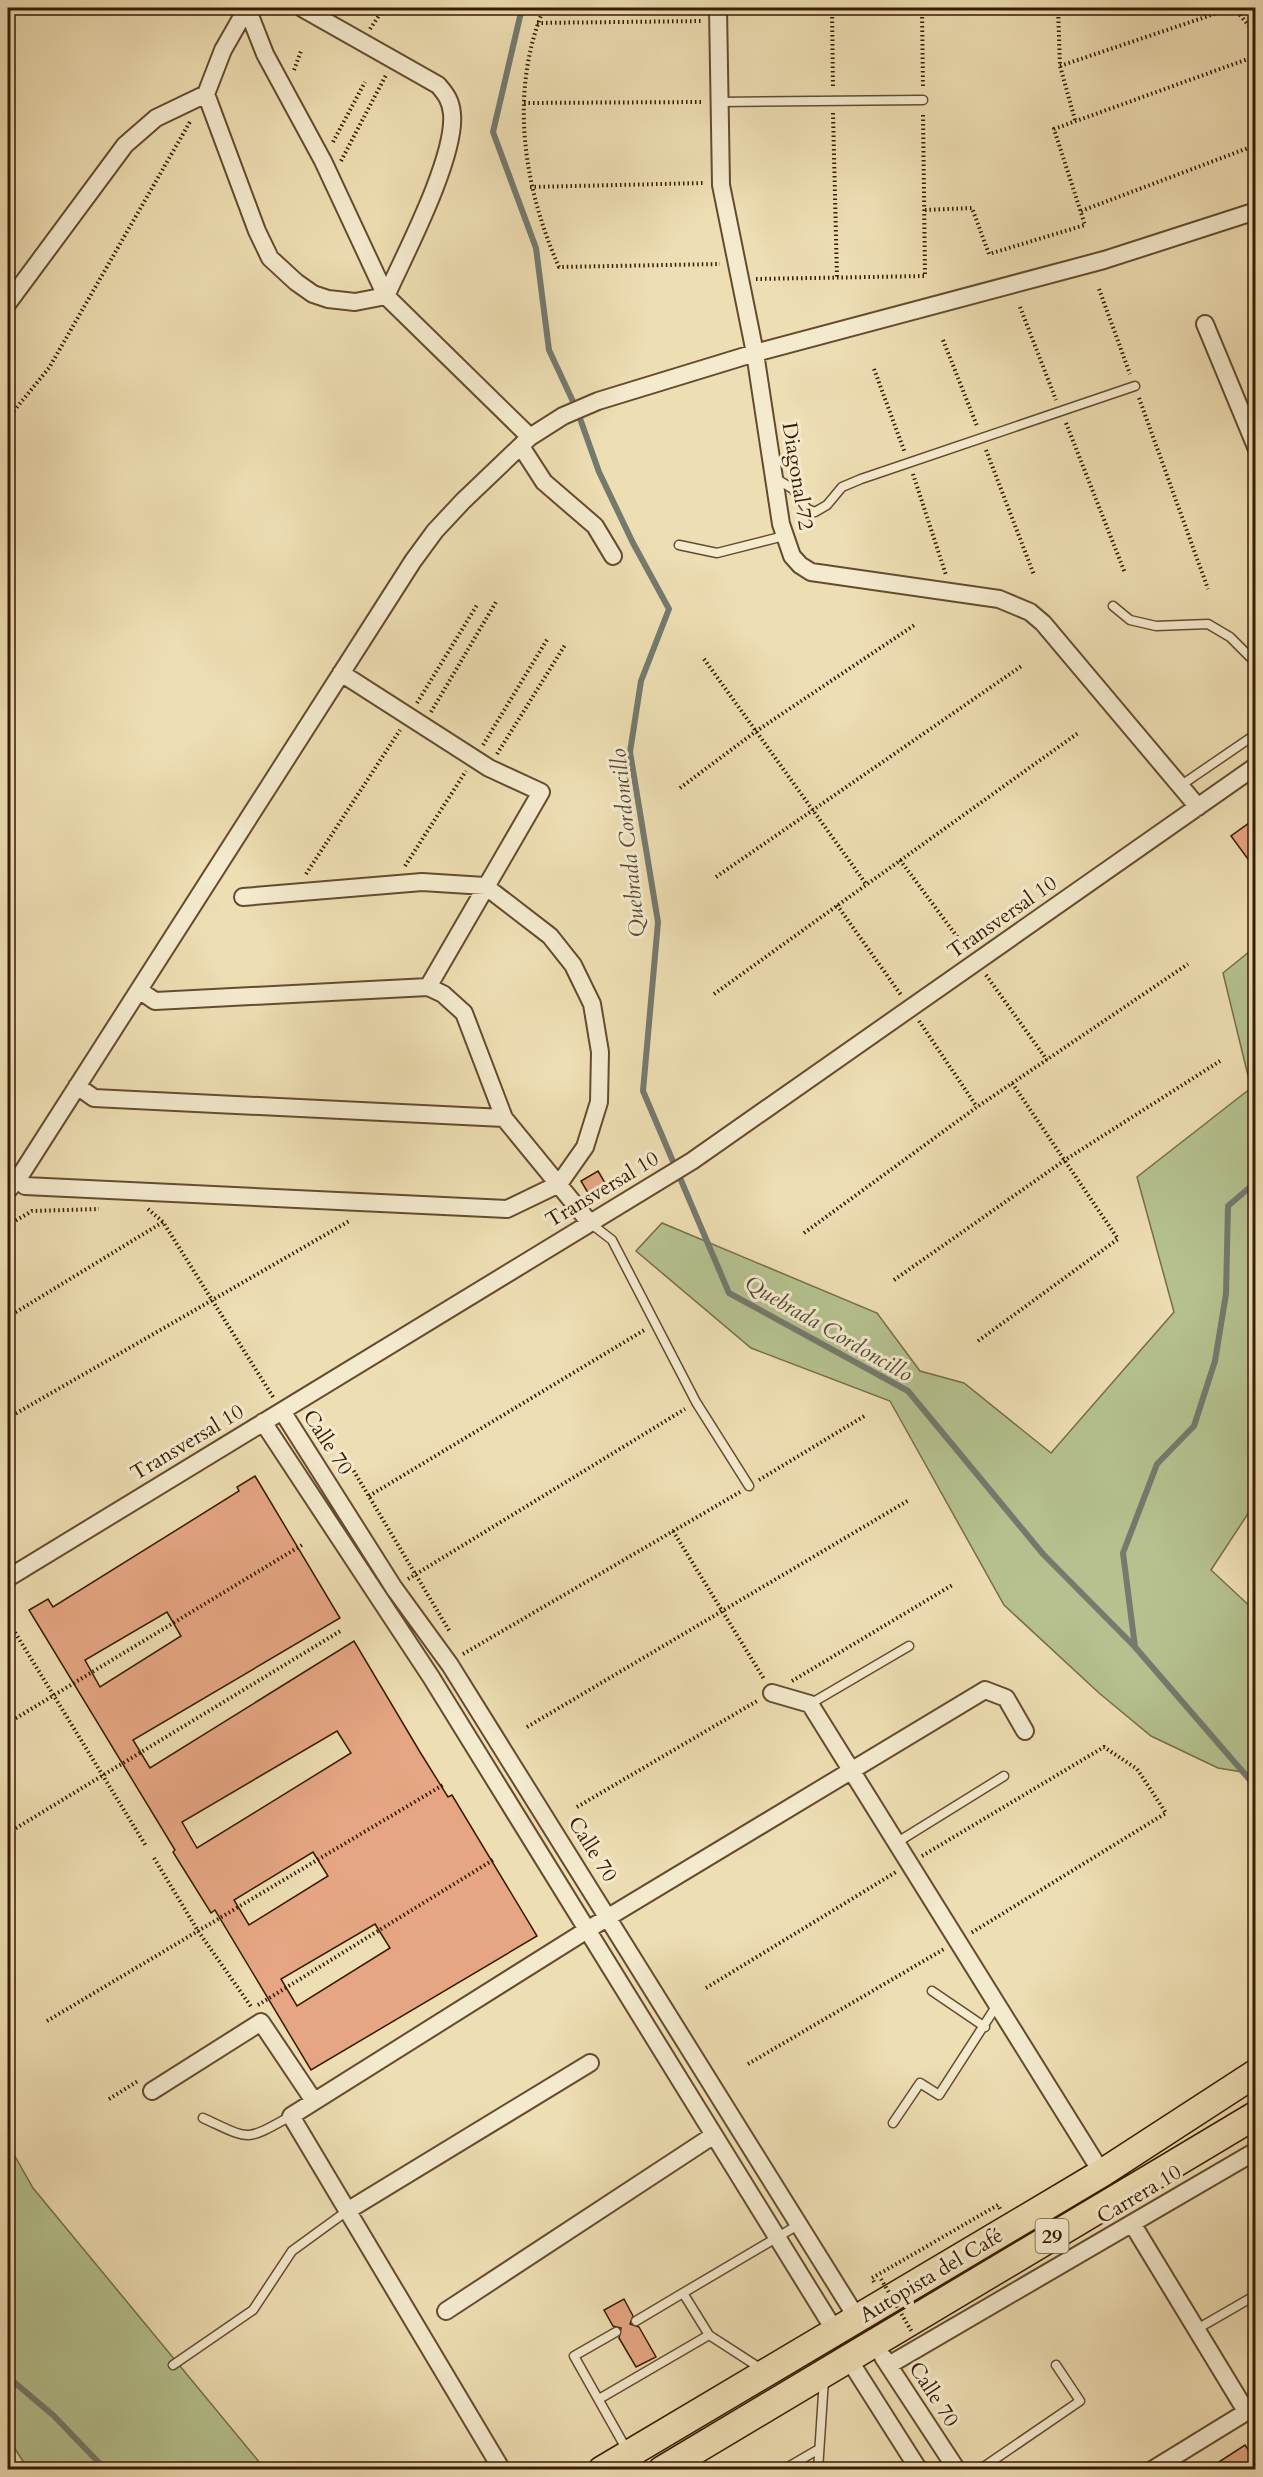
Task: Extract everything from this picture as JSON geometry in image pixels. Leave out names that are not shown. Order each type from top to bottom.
[{"type":"highway","name":"Autopista del Café","points":[[602,2469],[1102,2173],[1256,2073]]},
{"type":"highway","name":"Autopista del Café","points":[[675,2467],[848,2358],[1256,2115]]},
{"type":"street","points":[[247,8],[223,50],[206,94],[257,231],[270,258],[296,282],[313,294],[328,299],[355,302],[386,296]]},
{"type":"street","points":[[247,8],[265,54],[323,160],[386,296],[526,442],[544,482],[595,526],[614,556]]},
{"type":"street","points":[[302,8],[438,86],[448,97],[452,114],[444,158],[432,194],[386,296]]},
{"type":"street","name":"Diagonal 72","points":[[718,14],[721,185],[735,264],[755,353],[784,536],[792,556],[811,572],[999,599],[1030,612],[1044,623],[1198,807]]},
{"type":"street","points":[[8,303],[125,145],[156,118],[206,94]]},
{"type":"street","points":[[243,897],[422,882],[485,886],[550,936],[573,966],[592,1004],[600,1052],[599,1102],[585,1147],[559,1184],[507,1209],[13,1185],[341,673],[435,531],[463,501],[526,442],[563,416],[598,401],[755,353],[1104,260],[1256,211]]},
{"type":"street","points":[[1205,324],[1256,447]]},
{"type":"street","points":[[341,673],[413,711],[489,768],[541,792],[428,987]]},
{"type":"street","name":"Transversal 10","points":[[8,1578],[657,1180],[692,1161],[1256,766]]},
{"type":"street","points":[[139,990],[155,1001],[428,987],[443,994],[464,1013],[504,1118],[590,1223]]},
{"type":"street","points":[[77,1086],[94,1098],[504,1118]]},
{"type":"street","name":"Calle 70","points":[[282,1411],[394,1587],[450,1665],[609,1917],[798,2225],[846,2325]]},
{"type":"street","name":"Calle 70","points":[[263,1422],[430,1677],[777,2237],[846,2325]]},
{"type":"street","points":[[502,2469],[291,2116],[587,1930],[986,1689],[1006,1698],[1025,1731]]},
{"type":"street","points":[[772,1693],[810,1704],[1102,2173]]},
{"type":"street","points":[[152,2091],[261,2022],[314,2101]]},
{"type":"street","points":[[347,2211],[590,2063]]},
{"type":"street","points":[[446,2311],[714,2135]]},
{"type":"street","name":"Carrera 10","points":[[889,2366],[1256,2151]]},
{"type":"street","points":[[1133,2225],[1197,2329],[1251,2409],[1152,2469]]},
{"type":"street","name":"Calle 70","points":[[874,2343],[957,2469]]},
{"type":"street","points":[[848,2358],[919,2469]]},
{"type":"lane","points":[[720,102],[923,100]]},
{"type":"lane","points":[[775,478],[793,489],[807,509],[815,512],[827,505],[842,487],[1135,386]]},
{"type":"lane","points":[[679,545],[717,554],[784,536]]},
{"type":"lane","points":[[1113,606],[1130,620],[1156,626],[1208,624],[1230,637],[1256,663]]},
{"type":"lane","points":[[1180,786],[1256,734]]},
{"type":"lane","points":[[590,1223],[612,1240],[696,1402],[749,1486]]},
{"type":"lane","points":[[810,1704],[909,1646]]},
{"type":"lane","points":[[896,1843],[1004,1776]]},
{"type":"lane","points":[[932,1991],[985,2027]]},
{"type":"lane","points":[[893,2122],[920,2083],[939,2095],[985,2027],[997,2005]]},
{"type":"lane","points":[[203,2118],[242,2136],[250,2137],[291,2116]]},
{"type":"lane","points":[[173,2365],[253,2310],[292,2252],[347,2211]]},
{"type":"lane","points":[[636,2321],[798,2225]]},
{"type":"lane","points":[[683,2293],[709,2335],[766,2372]]},
{"type":"lane","points":[[1197,2329],[1256,2295]]},
{"type":"lane","points":[[616,2332],[574,2356],[629,2454]]},
{"type":"lane","points":[[599,2399],[709,2335]]},
{"type":"lane","points":[[979,2469],[1080,2401],[1056,2365]]},
{"type":"lane","points":[[818,2469],[824,2373]]},
{"type":"lane","points":[[783,2469],[819,2449]]},
{"type":"path","points":[[362,42],[384,8]]},
{"type":"path","points":[[544,8],[530,45],[524,103],[530,187],[539,219],[559,267],[735,264]]},
{"type":"path","points":[[831,8],[837,278]]},
{"type":"path","points":[[755,279],[925,276],[922,8]]},
{"type":"path","points":[[1066,8],[1058,9],[1060,66],[1075,120]]},
{"type":"path","points":[[1060,66],[1233,8],[1256,34]]},
{"type":"path","points":[[537,23],[718,14]]},
{"type":"path","points":[[925,210],[972,208],[988,254],[1085,225],[1054,129],[1256,56]]},
{"type":"path","points":[[332,178],[387,74]]},
{"type":"path","points":[[323,160],[365,82]]},
{"type":"path","points":[[8,418],[49,368],[206,94]]},
{"type":"path","points":[[524,103],[720,102]]},
{"type":"path","points":[[1081,211],[1256,145]]},
{"type":"path","points":[[530,187],[721,185]]},
{"type":"path","points":[[1099,289],[1208,589]]},
{"type":"path","points":[[1020,306],[1125,573]]},
{"type":"path","points":[[943,340],[1034,575]]},
{"type":"path","points":[[874,369],[909,463],[951,593]]},
{"type":"path","points":[[431,713],[496,602]]},
{"type":"path","points":[[294,892],[413,711],[477,605]]},
{"type":"path","points":[[680,788],[756,732],[916,624]]},
{"type":"path","points":[[489,768],[565,645]]},
{"type":"path","points":[[704,659],[866,884]]},
{"type":"path","points":[[716,877],[1023,664]]},
{"type":"path","points":[[714,994],[1078,733]]},
{"type":"path","points":[[900,860],[1047,1060]]},
{"type":"path","points":[[837,905],[977,1107]]},
{"type":"path","points":[[804,1233],[977,1107],[1188,964]]},
{"type":"path","points":[[894,1280],[1065,1160],[1220,1061]]},
{"type":"path","points":[[978,1341],[1118,1239],[1012,1083]]},
{"type":"path","points":[[146,1208],[163,1222],[282,1411]]},
{"type":"path","points":[[8,1226],[32,1211],[100,1209]]},
{"type":"path","points":[[8,1418],[351,1220]]},
{"type":"path","points":[[8,1317],[163,1222]]},
{"type":"path","points":[[369,1496],[654,1324]]},
{"type":"path","points":[[394,1587],[696,1402]]},
{"type":"path","points":[[458,1646],[464,1656],[866,1415]]},
{"type":"path","points":[[349,1463],[452,1635]]},
{"type":"path","points":[[526,1727],[909,1500]]},
{"type":"path","points":[[673,1531],[772,1693]]},
{"type":"path","points":[[8,1723],[302,1545]]},
{"type":"path","points":[[577,1808],[954,1584]]},
{"type":"path","points":[[8,1621],[146,1846]]},
{"type":"path","points":[[8,1833],[342,1630]]},
{"type":"path","points":[[1104,1747],[1137,1769],[1166,1813]]},
{"type":"path","points":[[47,2021],[442,1785]]},
{"type":"path","points":[[154,1858],[198,1931],[252,2009],[493,1860]]},
{"type":"path","points":[[881,2280],[912,2332]]},
{"type":"green space","points":[[1255,947],[1255,1503],[1211,1570],[1255,1611],[1255,1774],[1218,1768],[1151,1736],[1099,1693],[1004,1605],[890,1401],[751,1348],[636,1251],[662,1223],[877,1313],[920,1371],[964,1383],[1051,1453],[1174,1312],[1137,1177],[1251,1088],[1223,973]]},
{"type":"green space","points":[[8,2144],[33,2188],[265,2469],[28,2469],[8,2438]]},
{"type":"building","points":[[1256,818],[1256,870],[1231,836]]},
{"type":"building","points":[[598,1171],[608,1188],[591,1198],[581,1181]]},
{"type":"building","points":[[255,1476],[340,1618],[133,1740],[150,1768],[354,1641],[420,1752],[448,1797],[452,1795],[537,1936],[311,2070],[215,1910],[211,1913],[173,1852],[175,1850],[29,1610],[48,1599],[53,1607],[239,1491],[237,1487]],"holes":[[[167,1612],[181,1636],[100,1687],[85,1660]],[[337,1731],[351,1753],[197,1848],[182,1822]],[[313,1852],[328,1876],[249,1925],[234,1900]],[[375,1924],[390,1948],[297,2006],[281,1979]]]},
{"type":"building","points":[[624,2299],[633,2316],[630,2324],[639,2327],[656,2357],[636,2367],[619,2338],[621,2328],[613,2326],[604,2310]]},
{"type":"building","points":[[1245,2445],[1256,2461],[1256,2469],[1208,2469]]},
{"type":"waterway","name":"Quebrada Cordoncillo","points":[[522,8],[493,132],[536,248],[549,350],[577,410],[599,472],[633,543],[669,609],[641,681],[630,752],[658,922],[643,1091],[729,1293],[908,1391],[1043,1554],[1135,1647],[1256,1787]]},
{"type":"waterway","points":[[1135,1647],[1123,1553],[1157,1464],[1194,1426],[1215,1361],[1226,1294],[1228,1206],[1256,1182]]},
{"type":"waterway","points":[[8,2377],[53,2415],[106,2470]]}]
